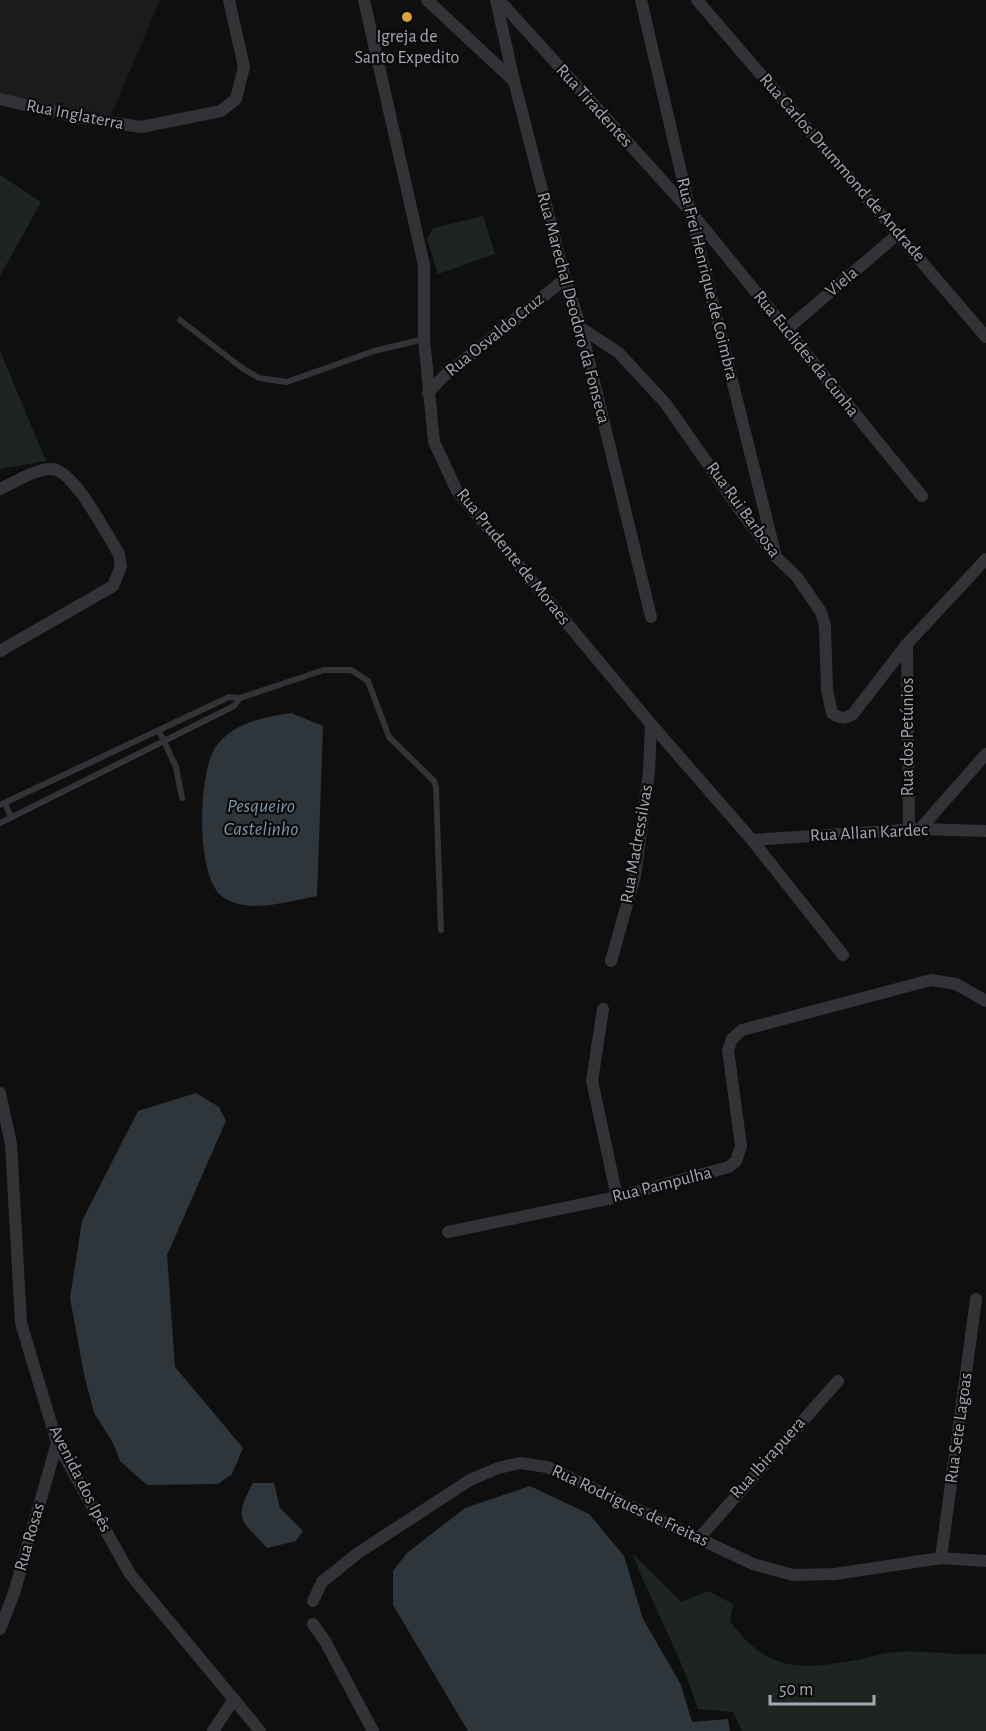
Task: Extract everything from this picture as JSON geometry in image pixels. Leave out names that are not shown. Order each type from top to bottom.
[{"type":"street","name":"Rua Inglaterra","points":[[0,99],[76,117],[141,127],[166,124],[221,111],[236,99],[242,83],[242,50],[229,0]]},
{"type":"street","name":"Rua Prudente de Moraes","points":[[364,0],[424,265],[424,339],[434,442],[457,491],[651,724],[752,840],[843,955]]},
{"type":"street","points":[[427,0],[514,81]]},
{"type":"street","name":"Rua Marechal Deodoro da Fonseca","points":[[497,0],[514,81],[564,279],[581,328],[651,617]]},
{"type":"street","name":"Rua Tiradentes","points":[[497,0],[690,211]]},
{"type":"street","name":"Rua Frei Henrique de Coimbra","points":[[640,0],[776,557]]},
{"type":"street","name":"Rua Carlos Drummond de Andrade","points":[[698,0],[986,337]]},
{"type":"street","name":"Rua Euclides da Cunha","points":[[690,211],[922,496]]},
{"type":"street","name":"Viela","points":[[786,330],[898,234]]},
{"type":"street","name":"Rua Osvaldo Cruz","points":[[428,393],[444,376],[564,279]]},
{"type":"street","name":"Rua Rui Barbosa","points":[[581,328],[619,353],[666,404],[776,557],[797,577],[821,612],[825,626],[827,690],[832,713],[846,718],[853,714],[908,644]]},
{"type":"street","points":[[0,489],[51,469],[62,471],[78,489],[119,554],[121,566],[113,586],[0,651]]},
{"type":"street","points":[[908,644],[986,559]]},
{"type":"street","name":"Rua dos Petúnios","points":[[908,644],[915,829]]},
{"type":"street","name":"Rua Madressilvas","points":[[611,961],[635,876],[649,772],[651,724]]},
{"type":"street","points":[[915,829],[986,754]]},
{"type":"street","name":"Rua Allan Kardec","points":[[752,840],[915,829],[986,831]]},
{"type":"street","name":"Rua Pampulha","points":[[448,1232],[617,1197],[729,1167],[736,1161],[741,1146],[728,1050],[732,1039],[742,1030],[931,980],[956,984],[986,1001]]},
{"type":"street","points":[[603,1009],[592,1081],[617,1197]]},
{"type":"street","name":"Avenida dos Ipês","points":[[0,1093],[11,1144],[21,1323],[57,1443],[130,1574],[260,1731]]},
{"type":"street","name":"Rua Sete Lagoas","points":[[941,1558],[976,1299]]},
{"type":"street","name":"Rua Ibirapuera","points":[[699,1537],[838,1381]]},
{"type":"street","name":"Rua Rosas","points":[[0,1629],[14,1593],[57,1443]]},
{"type":"street","name":"Rua Rodrigues de Freitas","points":[[313,1601],[322,1582],[358,1553],[424,1508],[470,1480],[498,1468],[520,1463],[547,1467],[753,1564],[793,1575],[835,1574],[941,1558],[986,1561]]},
{"type":"street","points":[[313,1624],[325,1641],[373,1731]]},
{"type":"street","points":[[213,1731],[234,1699]]},
{"type":"lane","points":[[180,320],[242,368],[259,378],[287,382],[374,351],[424,339]]},
{"type":"lane","points":[[11,818],[2,804],[229,697],[240,698],[324,670],[351,670],[368,681],[389,737],[434,780],[441,930]]},
{"type":"lane","points":[[0,823],[234,706],[240,698]]},
{"type":"lane","points":[[159,731],[166,741],[176,767],[182,798]]},
{"type":"lane","points":[[77,769],[83,782]]},
{"type":"shaded area","points":[[0,0],[160,0],[111,116],[0,99]]},
{"type":"shaded area","points":[[0,175],[41,202],[0,276]]},
{"type":"shaded area","points":[[483,216],[495,254],[438,274],[427,239],[433,228]]},
{"type":"shaded area","points":[[0,351],[46,461],[0,469]]},
{"type":"shaded area","points":[[632,1553],[681,1602],[708,1591],[733,1604],[730,1621],[744,1638],[758,1651],[788,1664],[804,1666],[840,1663],[893,1652],[986,1654],[986,1731],[742,1731],[733,1712],[698,1709],[684,1670]]},
{"type":"water","name":"Pesqueiro Castelinho","points":[[291,713],[323,726],[317,896],[257,906],[233,902],[223,897],[214,886],[204,848],[203,802],[209,761],[222,739],[239,727],[259,719]]},
{"type":"water","points":[[196,1093],[219,1107],[226,1121],[167,1255],[175,1367],[243,1448],[232,1474],[218,1484],[147,1485],[120,1461],[113,1443],[94,1413],[84,1374],[70,1298],[82,1221],[138,1111]]},
{"type":"water","points":[[253,1483],[274,1483],[280,1508],[303,1531],[296,1541],[267,1548],[246,1525],[242,1513],[243,1505]]},
{"type":"water","points":[[530,1486],[589,1514],[624,1556],[643,1619],[681,1685],[692,1722],[728,1719],[730,1731],[468,1731],[393,1605],[393,1571],[407,1553],[465,1508]]},
{"type":"place","name":"Igreja de Santo Expedito","points":[[407,17]]}]
